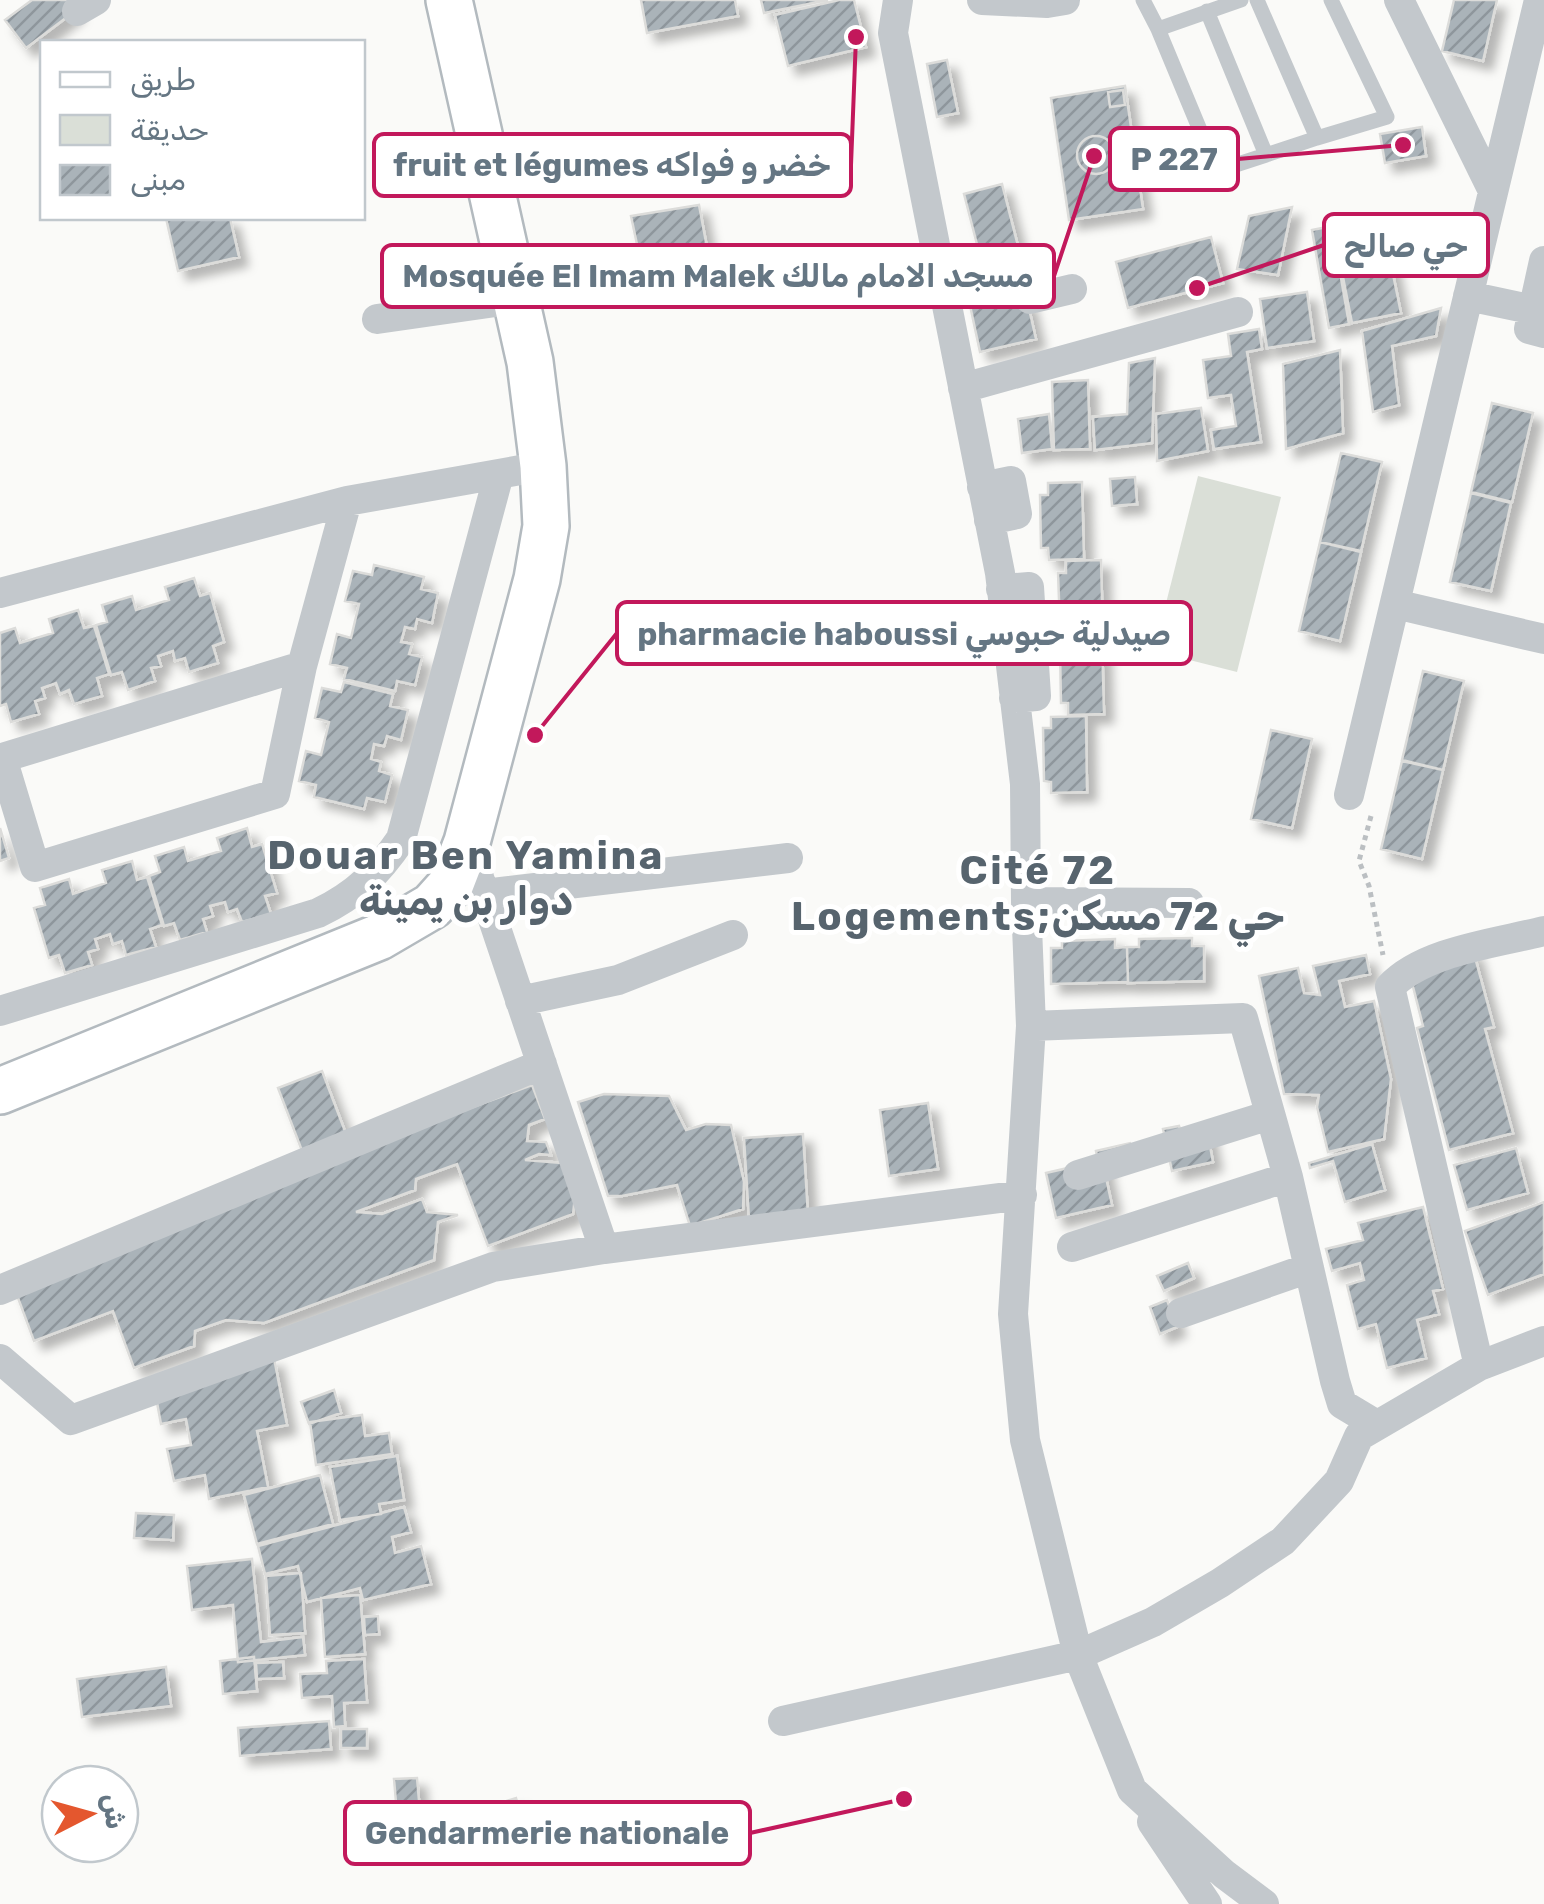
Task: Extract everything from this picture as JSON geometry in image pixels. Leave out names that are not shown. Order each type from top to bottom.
[{"type":"main road","points":[[0,1090],[378,936],[467,890],[467,842],[536,579],[546,526],[544,466],[530,362],[450,0]]},
{"type":"street","points":[[898,0],[893,33],[960,314],[963,388],[1002,589],[1024,784],[1031,1026],[1013,1314],[1024,1440],[1078,1656],[1132,1790],[1204,1902]]},
{"type":"street","points":[[982,0],[1054,1]]},
{"type":"street","points":[[1399,0],[1493,191]]},
{"type":"street","points":[[1361,802],[1395,604],[1538,0]]},
{"type":"street","points":[[1468,296],[1540,318],[1544,261]]},
{"type":"street","points":[[1030,299],[1072,289]]},
{"type":"street","points":[[377,318],[516,298]]},
{"type":"street","points":[[963,388],[1238,312]]},
{"type":"street","points":[[0,593],[347,501],[544,466]]},
{"type":"street","points":[[0,1011],[318,913],[343,901],[380,870],[401,839],[499,474]]},
{"type":"street","points":[[302,666],[2,758],[35,867],[274,794],[302,666],[347,501]]},
{"type":"street","points":[[1395,604],[1544,639]]},
{"type":"street","points":[[604,1248],[520,1001],[467,890],[788,858]]},
{"type":"street","points":[[1026,902],[1189,904]]},
{"type":"street","points":[[1479,1366],[1390,988],[1404,972],[1426,962],[1544,930]]},
{"type":"street","points":[[520,1001],[618,980],[733,935]]},
{"type":"street","points":[[1031,1026],[1243,1018],[1288,1177],[1342,1404],[1376,1425]]},
{"type":"street","points":[[0,1290],[542,1064]]},
{"type":"street","points":[[1078,1175],[1270,1115]]},
{"type":"street","points":[[1072,1246],[1288,1177]]},
{"type":"street","points":[[0,1360],[71,1420],[492,1267],[604,1248],[1022,1194]]},
{"type":"street","points":[[1180,1313],[1309,1268]]},
{"type":"street","points":[[784,1721],[1078,1656],[1154,1622],[1283,1541],[1339,1481],[1359,1436],[1479,1366],[1544,1341]]},
{"type":"street","points":[[1132,1790],[1224,1874],[1264,1904]]},
{"type":"lane","points":[[1143,0],[1217,172],[1386,117],[1331,0]]},
{"type":"lane","points":[[1158,29],[1241,0]]},
{"type":"lane","points":[[1257,0],[1318,138]]},
{"type":"lane","points":[[1207,11],[1266,154]]},
{"type":"path","points":[[1361,802],[1359,862],[1368,886],[1390,988]]},
{"type":"green space","points":[[1198,476],[1281,497],[1237,672],[1154,651]]},
{"type":"building","points":[[32,0],[67,0],[75,11],[26,48],[5,20]]},
{"type":"building","points":[[641,0],[735,0],[738,16],[647,33]]},
{"type":"building","points":[[761,0],[828,0],[764,13]]},
{"type":"building","points":[[854,0],[866,47],[788,66],[775,15]]},
{"type":"building","points":[[1454,0],[1497,0],[1483,61],[1442,51]]},
{"type":"building","points":[[947,60],[958,113],[937,117],[927,64]]},
{"type":"building","points":[[1125,86],[1143,209],[1069,220],[1051,98]]},
{"type":"building","points":[[1123,90],[1125,105],[1110,107],[1108,92]]},
{"type":"building","points":[[1422,127],[1426,156],[1385,163],[1380,134]]},
{"type":"building","points":[[1096,136],[1110,141],[1115,155],[1110,169],[1096,174],[1082,169],[1077,155],[1082,141]]},
{"type":"building","points":[[1002,184],[1018,246],[980,256],[964,194]]},
{"type":"building","points":[[699,205],[709,258],[642,268],[631,216]]},
{"type":"building","points":[[1292,207],[1278,275],[1237,269],[1249,216]]},
{"type":"building","points":[[1381,216],[1401,313],[1352,323],[1333,226]]},
{"type":"building","points":[[166,220],[230,220],[239,257],[178,271]]},
{"type":"building","points":[[1332,226],[1349,324],[1329,328],[1312,230]]},
{"type":"building","points":[[1211,237],[1223,283],[1128,308],[1116,262]]},
{"type":"building","points":[[1005,259],[1014,303],[1027,300],[1036,339],[980,352],[962,268]]},
{"type":"building","points":[[1307,292],[1314,341],[1267,348],[1260,299]]},
{"type":"building","points":[[1441,308],[1436,336],[1392,346],[1399,405],[1373,412],[1362,331]]},
{"type":"building","points":[[1259,329],[1262,349],[1247,352],[1261,442],[1214,449],[1211,430],[1236,426],[1231,395],[1208,398],[1203,360],[1231,356],[1228,334]]},
{"type":"building","points":[[1340,350],[1343,433],[1286,449],[1283,364]]},
{"type":"building","points":[[1155,358],[1152,443],[1095,450],[1093,417],[1127,414],[1129,363]]},
{"type":"building","points":[[1088,380],[1090,449],[1054,450],[1052,382]]},
{"type":"building","points":[[1492,403],[1533,413],[1512,502],[1471,492]]},
{"type":"building","points":[[1201,408],[1208,451],[1157,461],[1156,414]]},
{"type":"building","points":[[1049,414],[1052,449],[1022,453],[1018,419]]},
{"type":"building","points":[[1341,453],[1382,462],[1361,551],[1320,542]]},
{"type":"building","points":[[1135,477],[1137,504],[1112,506],[1110,479]]},
{"type":"building","points":[[1082,482],[1084,559],[1049,560],[1048,548],[1041,548],[1040,495],[1048,495],[1048,483]]},
{"type":"building","points":[[1471,493],[1511,503],[1491,591],[1450,582]]},
{"type":"building","points":[[1320,542],[1361,552],[1340,641],[1299,631]]},
{"type":"building","points":[[1101,560],[1103,637],[1067,638],[1067,626],[1060,626],[1058,573],[1066,573],[1066,561]]},
{"type":"building","points":[[374,565],[424,577],[421,589],[438,593],[432,623],[417,619],[415,629],[405,627],[401,642],[412,644],[409,654],[422,657],[415,685],[397,681],[395,691],[344,679],[347,668],[330,664],[337,634],[351,638],[359,604],[345,601],[353,571],[372,575]]},
{"type":"building","points":[[194,578],[200,596],[210,593],[224,642],[213,646],[218,663],[189,672],[185,658],[175,661],[173,651],[158,656],[161,666],[151,668],[155,681],[128,690],[122,672],[111,675],[96,625],[107,622],[102,605],[132,596],[136,610],[169,600],[165,587]]},
{"type":"building","points":[[78,610],[84,628],[94,626],[109,674],[97,678],[102,696],[74,704],[69,690],[60,694],[56,683],[42,688],[45,698],[35,701],[39,714],[11,722],[6,704],[0,706],[0,633],[15,628],[20,643],[53,633],[49,619]]},
{"type":"building","points":[[1102,637],[1104,714],[1068,715],[1068,703],[1061,703],[1060,650],[1068,650],[1068,638]]},
{"type":"building","points":[[1423,671],[1464,681],[1443,770],[1402,760]]},
{"type":"building","points":[[344,682],[393,694],[390,706],[408,710],[401,740],[387,736],[384,746],[374,744],[371,759],[381,762],[379,771],[392,775],[385,802],[367,798],[364,809],[314,797],[316,785],[299,781],[306,751],[321,755],[329,722],[315,718],[322,688],[341,692]]},
{"type":"building","points":[[1086,716],[1087,792],[1051,793],[1051,782],[1044,781],[1043,728],[1051,728],[1051,717]]},
{"type":"building","points":[[1271,730],[1312,739],[1292,828],[1251,819]]},
{"type":"building","points":[[1402,761],[1443,770],[1422,859],[1381,849]]},
{"type":"building","points":[[0,828],[9,858],[0,861]]},
{"type":"building","points":[[247,828],[252,847],[262,844],[277,893],[265,896],[271,914],[242,922],[237,909],[228,912],[225,902],[210,906],[213,916],[203,919],[207,932],[180,940],[174,923],[164,926],[149,876],[160,872],[155,856],[184,847],[188,861],[221,851],[217,838]]},
{"type":"building","points":[[132,861],[137,880],[147,877],[162,925],[150,929],[156,947],[126,955],[122,941],[113,944],[110,934],[95,939],[98,949],[88,952],[92,965],[65,973],[59,955],[49,958],[34,908],[45,905],[40,888],[69,879],[73,894],[106,883],[102,870]]},
{"type":"building","points":[[1192,938],[1192,946],[1204,946],[1204,981],[1128,983],[1127,947],[1139,947],[1139,939]]},
{"type":"building","points":[[1115,939],[1115,948],[1127,947],[1128,982],[1051,984],[1051,948],[1062,948],[1062,941]]},
{"type":"building","points":[[1473,950],[1494,1027],[1485,1029],[1513,1133],[1449,1150],[1417,1028],[1423,1026],[1408,967]]},
{"type":"building","points":[[1366,955],[1370,974],[1339,981],[1345,1007],[1374,1001],[1391,1079],[1384,1139],[1328,1152],[1317,1107],[1319,1095],[1284,1094],[1259,976],[1298,968],[1304,993],[1320,995],[1313,966]]},
{"type":"building","points":[[322,1071],[348,1139],[304,1156],[278,1088]]},
{"type":"building","points":[[532,1085],[545,1119],[529,1125],[527,1141],[546,1142],[551,1155],[539,1154],[525,1160],[562,1163],[575,1197],[573,1214],[488,1246],[457,1164],[416,1179],[415,1190],[356,1212],[382,1214],[422,1199],[427,1212],[458,1215],[438,1222],[434,1260],[264,1323],[226,1320],[195,1331],[194,1346],[134,1368],[113,1311],[34,1341],[11,1279]]},
{"type":"building","points":[[604,1094],[669,1096],[686,1130],[706,1124],[731,1125],[744,1182],[743,1209],[690,1226],[677,1185],[608,1196],[578,1102]]},
{"type":"building","points":[[928,1103],[938,1169],[889,1176],[880,1110]]},
{"type":"building","points":[[1179,1126],[1182,1135],[1207,1130],[1213,1162],[1172,1171],[1163,1129]]},
{"type":"building","points":[[803,1134],[808,1215],[749,1219],[744,1138]]},
{"type":"building","points":[[1131,1143],[1103,1164],[1112,1205],[1056,1218],[1046,1173],[1098,1161],[1096,1151]]},
{"type":"building","points":[[1372,1144],[1385,1190],[1345,1202],[1333,1161],[1310,1168],[1309,1163]]},
{"type":"building","points":[[1516,1148],[1528,1193],[1467,1210],[1454,1165]]},
{"type":"building","points":[[1544,1202],[1544,1274],[1488,1295],[1465,1231]]},
{"type":"building","points":[[1423,1207],[1443,1289],[1433,1291],[1439,1314],[1417,1320],[1426,1358],[1387,1368],[1376,1324],[1358,1329],[1347,1285],[1364,1280],[1360,1263],[1332,1271],[1326,1249],[1363,1240],[1358,1223]]},
{"type":"building","points":[[1188,1263],[1194,1278],[1164,1291],[1157,1276]]},
{"type":"building","points":[[1167,1300],[1177,1327],[1160,1334],[1150,1307]]},
{"type":"building","points":[[274,1358],[287,1425],[257,1431],[268,1487],[209,1499],[205,1475],[174,1481],[167,1449],[191,1445],[186,1419],[161,1424],[153,1381]]},
{"type":"building","points":[[334,1390],[341,1413],[309,1424],[301,1402]]},
{"type":"building","points":[[362,1415],[365,1436],[389,1433],[392,1454],[316,1465],[310,1422]]},
{"type":"building","points":[[397,1456],[404,1500],[379,1504],[381,1514],[340,1520],[330,1467]]},
{"type":"building","points":[[320,1475],[333,1524],[257,1544],[244,1495]]},
{"type":"building","points":[[404,1507],[411,1532],[392,1537],[395,1553],[421,1546],[431,1584],[363,1600],[360,1588],[307,1602],[298,1566],[265,1574],[258,1546]]},
{"type":"building","points":[[136,1513],[174,1515],[173,1540],[134,1538]]},
{"type":"building","points":[[252,1559],[261,1642],[303,1637],[305,1655],[238,1662],[233,1605],[192,1610],[187,1566]]},
{"type":"building","points":[[301,1573],[305,1633],[270,1635],[266,1576]]},
{"type":"building","points":[[360,1595],[365,1654],[325,1657],[321,1598]]},
{"type":"building","points":[[378,1616],[379,1634],[365,1635],[364,1617]]},
{"type":"building","points":[[254,1657],[257,1691],[223,1694],[220,1661]]},
{"type":"building","points":[[364,1659],[367,1702],[344,1703],[345,1726],[334,1727],[332,1696],[302,1698],[300,1674],[327,1673],[326,1661]]},
{"type":"building","points":[[283,1662],[284,1678],[257,1679],[256,1663]]},
{"type":"building","points":[[166,1667],[171,1706],[82,1717],[77,1679]]},
{"type":"building","points":[[329,1721],[331,1749],[240,1756],[238,1728]]},
{"type":"building","points":[[341,1729],[367,1729],[367,1748],[341,1748]]},
{"type":"building","points":[[417,1778],[420,1812],[397,1814],[394,1779]]},
{"type":"building","points":[[516,1798],[527,1836],[482,1849],[474,1823],[490,1818],[487,1807]]},
{"type":"place","name":"fruit et légumes خضر و فواكه","points":[[856,37]]},
{"type":"place","name":"P 227","points":[[1403,145]]},
{"type":"place","name":"Mosquée El Imam Malek مسجد الامام مالك","points":[[1094,156]]},
{"type":"place","name":"حي صالح","points":[[1197,288]]},
{"type":"place","name":"pharmacie haboussi صيدلية حبوسي","points":[[535,735]]},
{"type":"place","name":"Gendarmerie nationale","points":[[904,1799]]},
{"type":"district","name":"Douar Ben Yamina دوار بن يمينة","points":[[466,878]]},
{"type":"district","name":"Cité 72 Logements;حي 72 مسكن","points":[[1038,893]]}]
